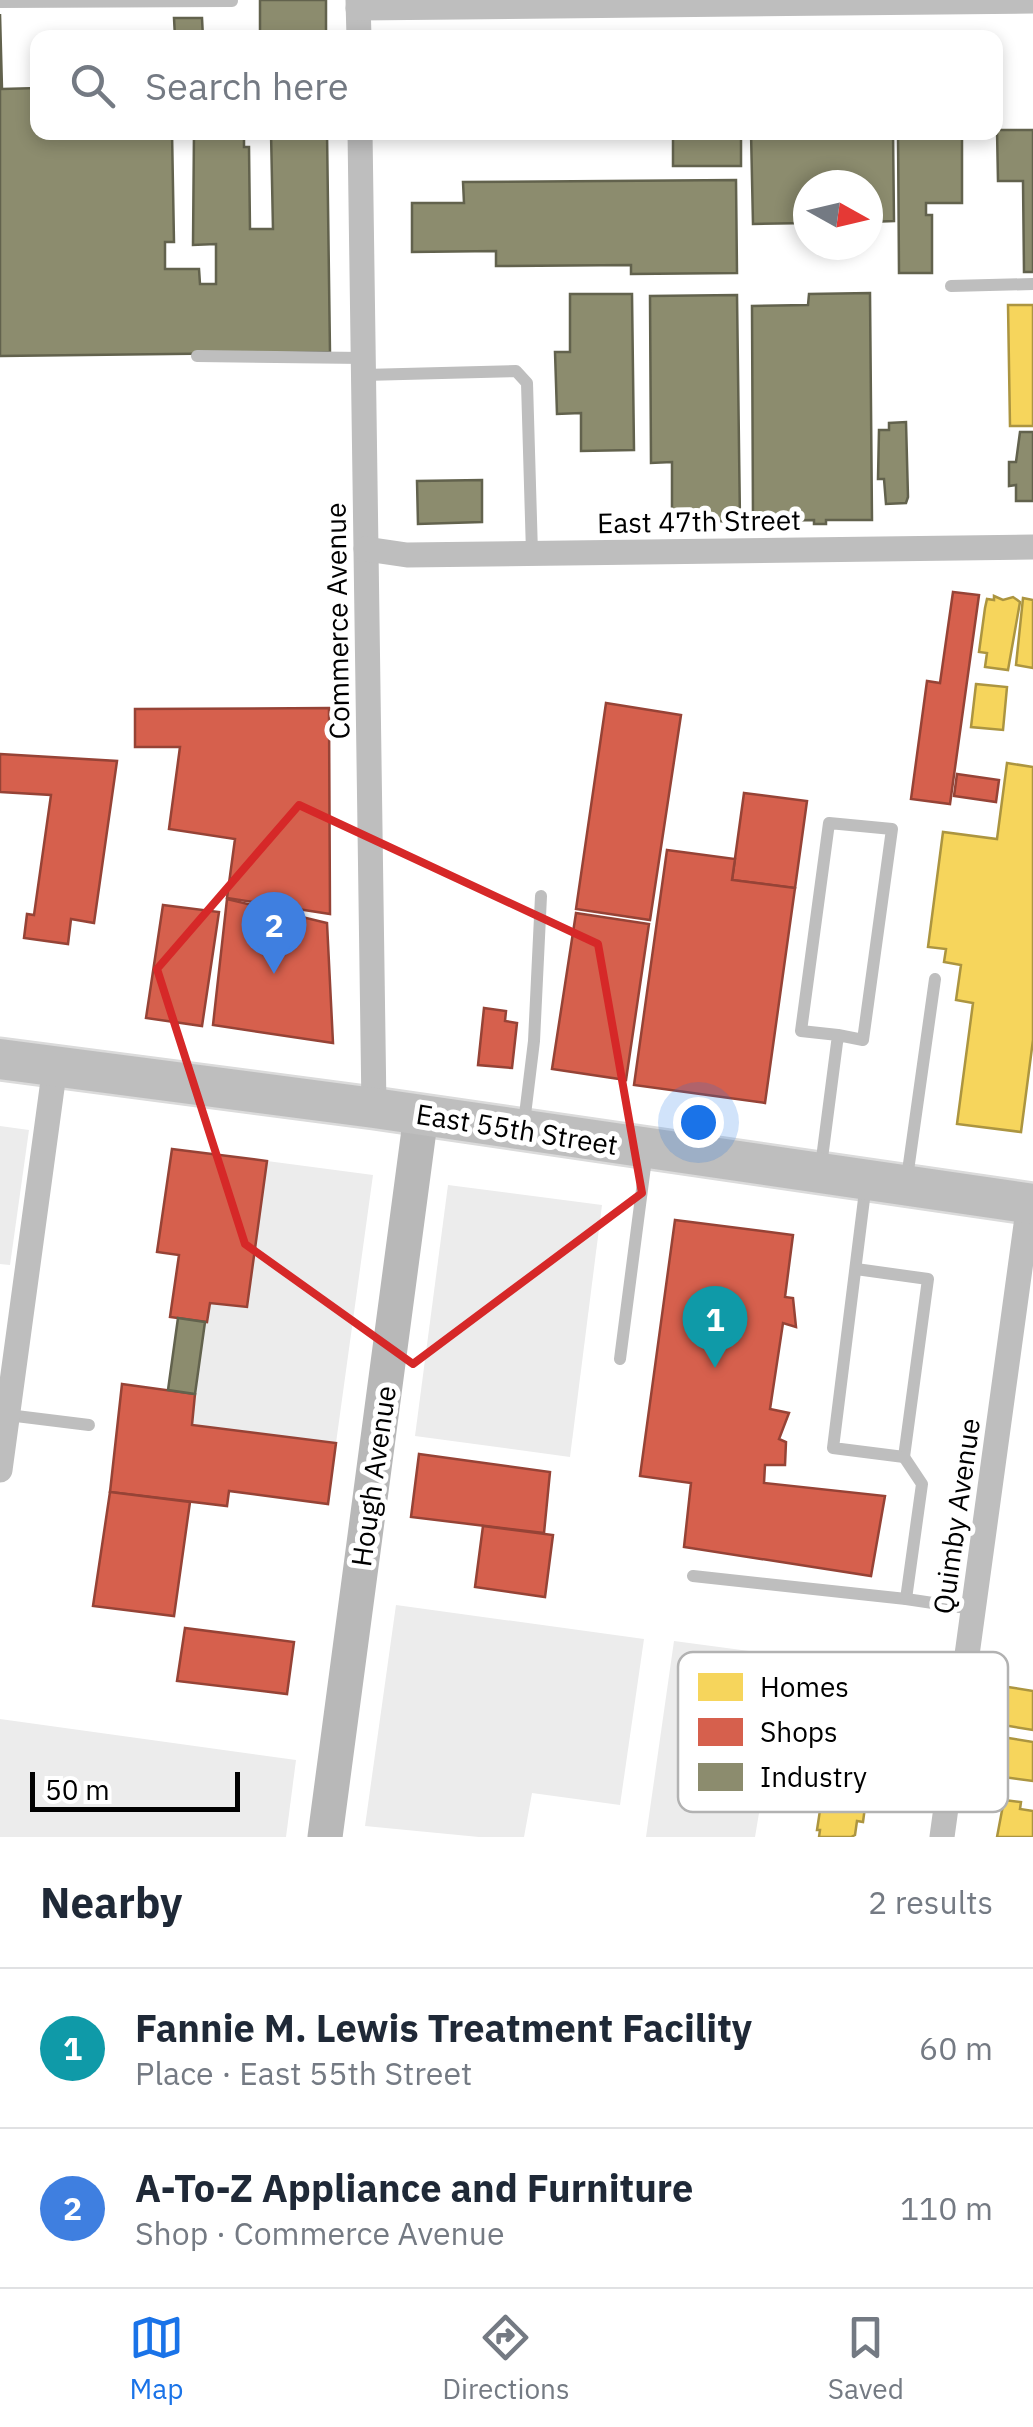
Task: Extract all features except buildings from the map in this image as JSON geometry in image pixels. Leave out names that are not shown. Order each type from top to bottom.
[{"type":"main road","name":"East 55th Street","points":[[0,1059],[374,1108],[1031,1203]]},
{"type":"street","points":[[359,30],[358,4],[1033,1]]},
{"type":"street","name":"Commerce Avenue","points":[[360,140],[374,1108]]},
{"type":"street","name":"East 47th Street","points":[[366,549],[406,555],[1033,547]]},
{"type":"street","points":[[0,1470],[55,1066]]},
{"type":"street","name":"Hough Avenue","points":[[325,1837],[421,1115]]},
{"type":"street","name":"Quimby Avenue","points":[[967,1652],[1031,1203]]},
{"type":"street","name":"Quimby Avenue","points":[[942,1837],[945,1812]]},
{"type":"lane","points":[[0,2],[232,1]]},
{"type":"lane","points":[[951,286],[1033,284]]},
{"type":"lane","points":[[197,356],[516,371],[527,383],[532,553]]},
{"type":"lane","points":[[829,823],[892,829],[863,1040],[838,1035],[801,1031],[829,823]]},
{"type":"lane","points":[[524,1130],[534,1041],[541,896]]},
{"type":"lane","points":[[904,1457],[833,1448],[856,1270],[886,1183],[935,979]]},
{"type":"lane","points":[[820,1174],[838,1035]]},
{"type":"lane","points":[[620,1359],[647,1149]]},
{"type":"lane","points":[[856,1270],[928,1278],[904,1457],[922,1484],[906,1600]]},
{"type":"lane","points":[[8,1415],[89,1425]]},
{"type":"lane","points":[[693,1576],[973,1609]]},
{"type":"highlighted area","points":[[299,805],[598,944],[642,1193],[413,1364],[245,1244],[157,969]]},
{"type":"shaded area","points":[[0,1126],[29,1130],[10,1265],[0,1264]]},
{"type":"shaded area","points":[[267,1161],[373,1175],[336,1443],[192,1425],[210,1303],[248,1307]]},
{"type":"shaded area","points":[[448,1185],[602,1205],[570,1457],[415,1436]]},
{"type":"shaded area","points":[[396,1605],[644,1639],[620,1805],[532,1793],[524,1837],[479,1837],[365,1826]]},
{"type":"shaded area","points":[[674,1641],[757,1652],[678,1652],[678,1812],[759,1812],[755,1837],[646,1837]]},
{"type":"shaded area","points":[[0,1719],[296,1760],[286,1837],[0,1837]]},
{"type":"place","name":"A-To-Z Appliance and Furniture","points":[[274,974]]},
{"type":"place","name":"Fannie M. Lewis Treatment Facility","points":[[715,1368]]}]
